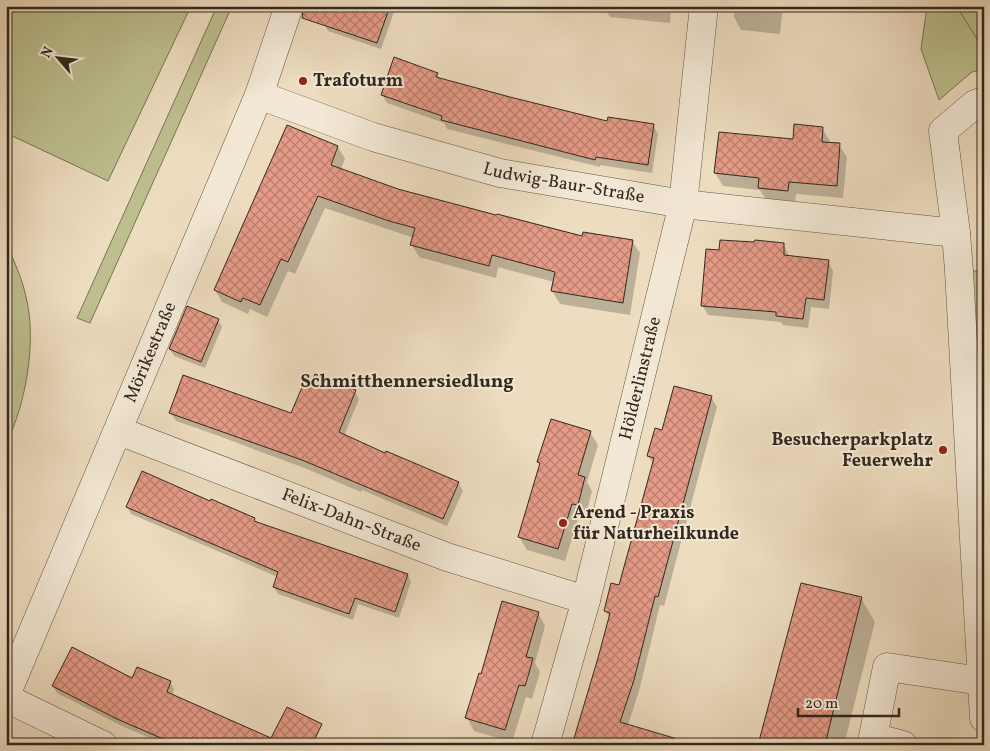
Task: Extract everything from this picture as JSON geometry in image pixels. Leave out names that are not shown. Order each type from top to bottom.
[{"type":"street","name":"Mörikestraße","points":[[6,695],[119,431],[259,95],[289,6]]},
{"type":"street","name":"Hölderlinstraße","points":[[544,745],[586,600],[683,204],[704,6]]},
{"type":"street","name":"Ludwig-Baur-Straße","points":[[259,95],[373,137],[500,173],[683,204],[956,233]]},
{"type":"street","points":[[984,100],[975,104],[942,131],[956,233],[984,718]]},
{"type":"street","name":"Felix-Dahn-Straße","points":[[119,431],[447,557],[586,600]]},
{"type":"street","points":[[903,745],[873,738],[887,667],[982,681]]},
{"type":"street","points":[[6,698],[103,745]]},
{"type":"green space","points":[[6,6],[191,6],[108,181],[6,133]]},
{"type":"green space","points":[[217,6],[232,6],[90,323],[77,318]]},
{"type":"green space","points":[[927,6],[957,6],[982,46],[984,44],[984,69],[972,72],[939,100],[921,49]]},
{"type":"green space","points":[[984,6],[984,44],[982,47],[957,7]]},
{"type":"green space","points":[[6,243],[24,290],[29,314],[30,352],[24,392],[6,444]]},
{"type":"green space","points":[[971,271],[983,271],[984,479]]},
{"type":"building","points":[[304,6],[390,6],[377,43],[302,18]]},
{"type":"building","points":[[394,57],[438,73],[436,77],[510,97],[607,121],[608,117],[654,124],[648,165],[596,157],[595,160],[441,120],[442,116],[381,95]]},
{"type":"building","points":[[794,124],[823,127],[822,142],[840,143],[837,186],[789,182],[788,191],[758,188],[759,178],[714,173],[719,132],[793,139]]},
{"type":"building","points":[[287,125],[338,146],[331,165],[398,189],[582,236],[583,232],[633,240],[623,303],[551,291],[555,272],[492,255],[489,266],[410,245],[415,228],[318,196],[288,262],[281,259],[260,305],[243,298],[241,302],[214,290]]},
{"type":"building","points":[[720,240],[754,242],[755,240],[784,243],[784,255],[829,260],[824,300],[806,298],[803,319],[776,316],[776,312],[701,306],[706,249],[719,250]]},
{"type":"building","points":[[187,306],[219,319],[201,362],[169,349]]},
{"type":"building","points":[[315,374],[356,390],[339,432],[385,453],[386,451],[459,482],[443,519],[302,460],[169,413],[183,375],[291,413],[303,385],[310,387]]},
{"type":"building","points":[[674,386],[712,396],[658,597],[655,596],[634,680],[620,722],[674,738],[673,745],[572,745],[610,613],[604,611],[611,583],[619,585],[654,458],[647,456],[655,428],[662,430]]},
{"type":"building","points":[[551,419],[591,431],[578,475],[585,477],[578,505],[572,504],[558,549],[518,537],[540,463],[537,462]]},
{"type":"building","points":[[142,471],[210,501],[211,499],[255,518],[254,521],[408,574],[395,612],[355,598],[349,614],[273,587],[278,572],[126,507]]},
{"type":"building","points":[[801,583],[862,597],[825,745],[758,745]]},
{"type":"building","points":[[502,601],[539,612],[526,657],[533,658],[529,673],[525,686],[519,685],[505,730],[465,718],[479,673],[481,674]]},
{"type":"building","points":[[72,647],[132,678],[137,667],[171,681],[167,692],[271,738],[287,707],[322,724],[312,745],[177,745],[117,719],[52,686]]},
{"type":"place","name":"Trafoturm","points":[[303,81]]},
{"type":"place","name":"Besucherparkplatz Feuerwehr","points":[[943,450]]},
{"type":"place","name":"Arend - Praxis für Naturheilkunde","points":[[563,523]]},
{"type":"district","name":"Schmitthennersiedlung","points":[[407,382]]}]
